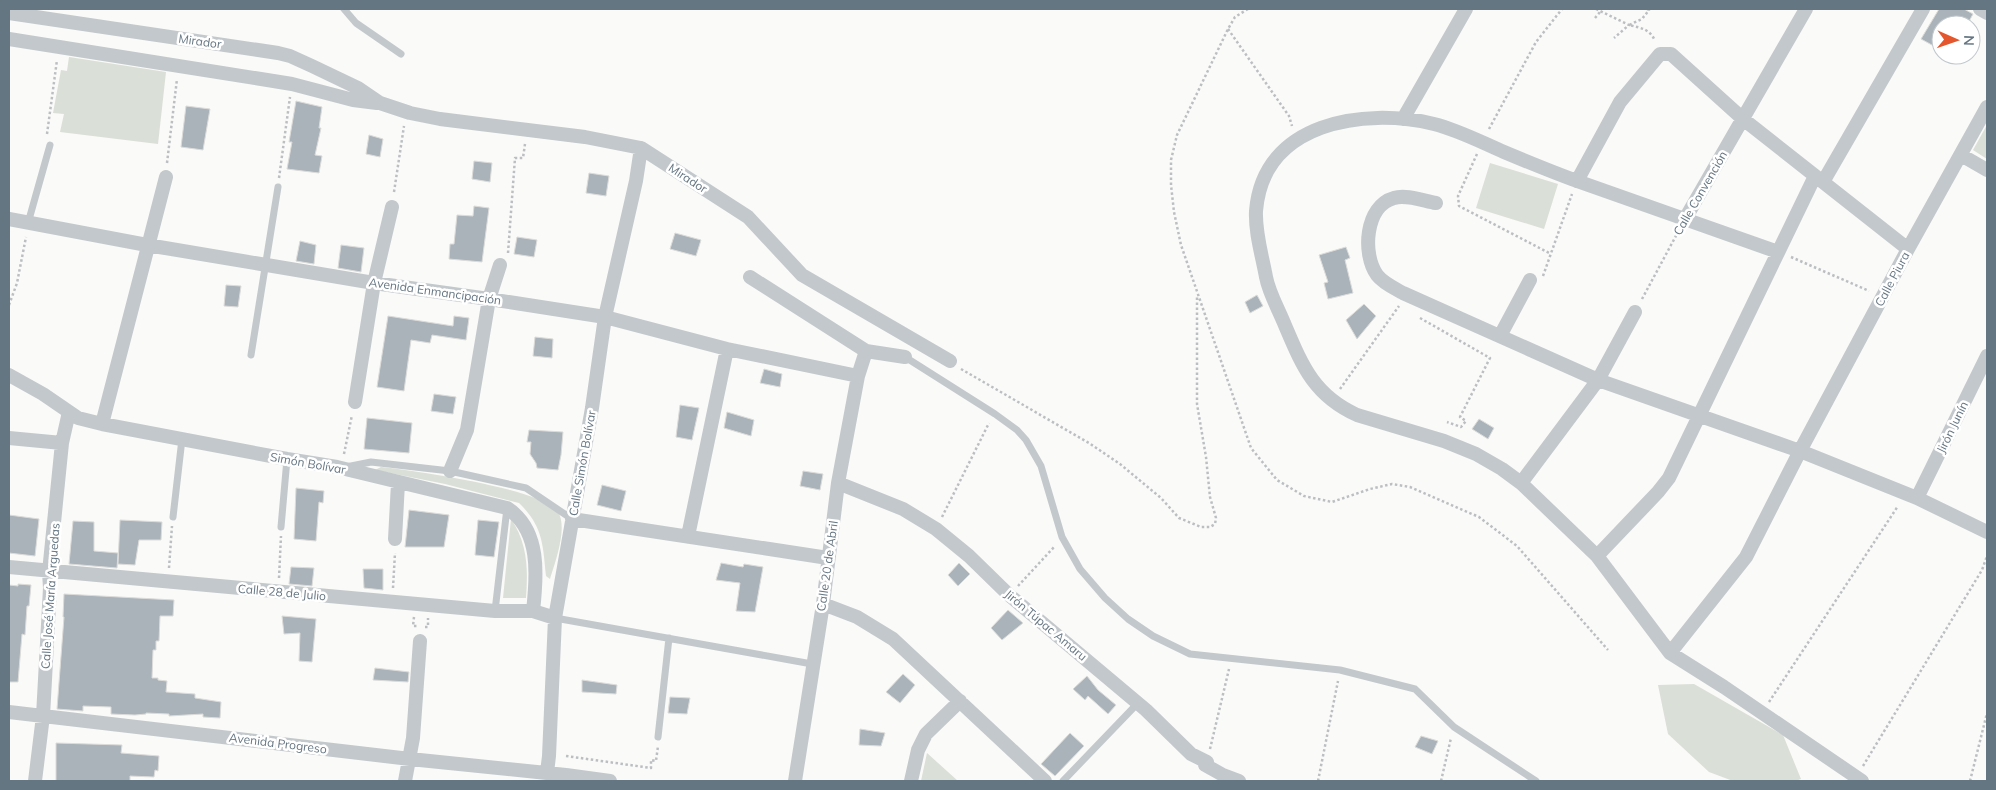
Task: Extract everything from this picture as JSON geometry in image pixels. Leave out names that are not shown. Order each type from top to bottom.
[{"type":"street","points":[[1403,119],[1466,9]]},
{"type":"street","name":"Calle Convención","points":[[1685,219],[1806,9]]},
{"type":"street","points":[[1597,556],[1669,478],[1778,252],[1819,179],[1923,9]]},
{"type":"street","points":[[1980,9],[1987,13]]},
{"type":"street","name":"Mirador","points":[[9,13],[284,55],[358,88],[380,103]]},
{"type":"street","name":"Mirador","points":[[9,39],[292,84],[353,100],[380,103],[410,113],[440,119],[585,137],[641,148],[748,217],[802,275],[950,362]]},
{"type":"street","points":[[1577,181],[1620,102],[1660,54],[1671,54],[1743,119],[1908,249]]},
{"type":"street","name":"Calle Piura","points":[[1670,653],[1746,557],[1882,297],[1987,107]]},
{"type":"street","points":[[1778,252],[1577,181],[1460,132],[1433,124],[1403,119],[1367,118],[1339,122],[1318,128],[1297,140],[1274,162],[1263,184],[1256,209],[1259,241],[1268,284],[1304,369],[1313,382],[1332,401],[1357,415],[1444,442],[1476,454],[1502,468],[1521,483],[1597,556],[1670,653],[1724,687],[1859,780]]},
{"type":"street","name":"Calle Simón Bolívar","points":[[546,777],[555,618],[592,408],[604,317],[636,181],[641,148]]},
{"type":"street","points":[[1961,155],[1987,170]]},
{"type":"street","points":[[102,424],[166,177]]},
{"type":"street","points":[[1436,204],[1401,196],[1392,198],[1376,212],[1368,239],[1368,254],[1373,267],[1382,280],[1402,293],[1598,380],[1800,451],[1912,496],[1987,532]]},
{"type":"street","points":[[355,402],[374,283],[392,207]]},
{"type":"street","name":"Avenida Enmancipación","points":[[9,220],[147,246],[374,283],[604,317],[727,349],[858,376]]},
{"type":"street","points":[[450,471],[466,430],[489,299],[500,265]]},
{"type":"street","points":[[750,277],[866,352],[904,357]]},
{"type":"street","points":[[1500,336],[1530,280]]},
{"type":"street","points":[[1521,483],[1598,380],[1635,312]]},
{"type":"street","points":[[688,536],[727,349]]},
{"type":"street","name":"Calle 20 de Abril","points":[[795,781],[823,604],[838,483],[858,376],[866,352]]},
{"type":"street","name":"Jirón Junín","points":[[1912,496],[1987,356]]},
{"type":"street","name":"Simón Bolívar","points":[[9,375],[43,394],[78,418],[341,468],[507,508]]},
{"type":"street","name":"Calle José María Arguedas","points":[[35,781],[43,716],[50,588],[49,572],[62,443],[69,412]]},
{"type":"street","points":[[9,438],[62,443]]},
{"type":"street","points":[[396,539],[398,483]]},
{"type":"street","name":"Jirón Túpac Amaru","points":[[838,483],[903,509],[936,529],[969,556],[1009,595],[1138,703],[1191,754],[1207,762],[1205,764],[1224,775],[1239,781]]},
{"type":"street","points":[[507,508],[516,514],[524,524],[533,549],[536,578],[533,611]]},
{"type":"street","points":[[572,519],[828,558]]},
{"type":"street","name":"Calle 28 de Julio","points":[[9,567],[495,611],[533,611],[555,618]]},
{"type":"street","points":[[823,604],[857,617],[887,634],[1045,781]]},
{"type":"street","points":[[405,781],[410,759],[420,641]]},
{"type":"street","points":[[911,781],[918,750],[926,734],[960,701]]},
{"type":"street","name":"Avenida Progreso","points":[[9,712],[410,759],[546,777],[610,781]]},
{"type":"lane","points":[[344,9],[356,23],[401,54]]},
{"type":"lane","points":[[28,223],[50,145]]},
{"type":"lane","points":[[251,355],[278,187]]},
{"type":"lane","points":[[904,357],[1018,430],[1041,466],[1062,537],[1080,569],[1104,598],[1128,619],[1154,636],[1190,654],[1340,670],[1415,688],[1454,727],[1536,781]]},
{"type":"lane","points":[[173,517],[182,438]]},
{"type":"lane","points":[[281,527],[287,459]]},
{"type":"lane","points":[[341,468],[358,463],[371,462],[450,471],[526,488],[572,519]]},
{"type":"lane","points":[[495,611],[507,508]]},
{"type":"lane","points":[[555,618],[812,664]]},
{"type":"lane","points":[[658,737],[669,638]]},
{"type":"lane","points":[[1064,781],[1138,703]]},
{"type":"path","points":[[1551,254],[1459,206],[1458,196],[1482,142],[1536,42],[1562,9]]},
{"type":"path","points":[[1596,9],[1629,25],[1647,30],[1652,34],[1660,54]]},
{"type":"path","points":[[1614,38],[1629,25],[1642,19],[1648,9]]},
{"type":"path","points":[[1596,18],[1600,12]]},
{"type":"path","points":[[1228,29],[1289,116],[1297,140]]},
{"type":"path","points":[[47,135],[59,46]]},
{"type":"path","points":[[166,177],[178,73]]},
{"type":"path","points":[[278,187],[291,92]]},
{"type":"path","points":[[392,207],[404,122]]},
{"type":"path","points":[[500,265],[507,266],[515,158],[523,158],[524,149]]},
{"type":"path","points":[[1530,280],[1540,284],[1577,181]]},
{"type":"path","name":"Calle Convención","points":[[1635,312],[1685,219]]},
{"type":"path","points":[[9,305],[16,283],[28,223]]},
{"type":"path","points":[[1778,252],[1882,297]]},
{"type":"path","points":[[950,362],[1089,443],[1120,464],[1161,498],[1179,518],[1195,525],[1210,527],[1215,524],[1216,518],[1210,497],[1206,457],[1197,404],[1197,291]]},
{"type":"path","points":[[1332,401],[1399,306]]},
{"type":"path","points":[[1416,315],[1490,358],[1460,417],[1466,421],[1461,427],[1447,422]]},
{"type":"path","points":[[341,468],[355,402]]},
{"type":"path","points":[[936,529],[984,430],[995,414]]},
{"type":"path","points":[[1762,714],[1912,496]]},
{"type":"path","points":[[168,582],[173,517]]},
{"type":"path","points":[[279,592],[281,527]]},
{"type":"path","points":[[1009,595],[1062,537]]},
{"type":"path","points":[[392,602],[396,539]]},
{"type":"path","points":[[1859,780],[1982,570],[1987,556]]},
{"type":"path","points":[[414,615],[414,626],[421,626]]},
{"type":"path","points":[[1207,762],[1231,658]]},
{"type":"path","points":[[1318,781],[1340,670]]},
{"type":"path","points":[[1970,781],[1987,713]]},
{"type":"path","points":[[1441,781],[1454,727]]},
{"type":"path","points":[[566,756],[650,768],[651,760],[656,761],[658,737]]},
{"type":"shaded area","points":[[69,57],[166,72],[158,144],[60,132],[64,114],[53,113],[61,70],[67,71]]},
{"type":"shaded area","points":[[1987,125],[1987,159],[1973,150]]},
{"type":"shaded area","points":[[1490,163],[1558,184],[1544,229],[1476,208]]},
{"type":"shaded area","points":[[381,467],[504,488],[548,504],[558,512],[562,527],[560,545],[550,579],[546,576],[542,545],[537,528],[527,511],[519,503],[445,484],[375,470]]},
{"type":"shaded area","points":[[511,519],[521,538],[526,557],[526,598],[503,598]]},
{"type":"shaded area","points":[[1694,684],[1783,735],[1801,779],[1795,781],[1733,781],[1709,772],[1668,734],[1658,685]]},
{"type":"shaded area","points":[[927,753],[958,781],[921,781]]},
{"type":"building","points":[[1939,9],[1964,9],[1973,14],[1972,15],[1935,15]]},
{"type":"building","points":[[1931,22],[1931,44],[1921,39]]},
{"type":"building","points":[[296,101],[322,107],[319,128],[321,128],[315,155],[322,156],[319,173],[287,169],[292,142],[289,142]]},
{"type":"building","points":[[186,106],[210,109],[203,150],[181,147]]},
{"type":"building","points":[[369,135],[383,139],[380,157],[366,154]]},
{"type":"building","points":[[474,161],[492,163],[490,182],[472,179]]},
{"type":"building","points":[[589,173],[609,176],[606,196],[586,193]]},
{"type":"building","points":[[474,206],[489,208],[482,262],[449,259],[450,244],[454,244],[457,215],[473,216]]},
{"type":"building","points":[[675,233],[701,240],[696,256],[670,249]]},
{"type":"building","points":[[517,237],[537,240],[534,257],[514,254]]},
{"type":"building","points":[[300,241],[316,245],[314,264],[296,261]]},
{"type":"building","points":[[341,245],[364,248],[361,272],[338,268]]},
{"type":"building","points":[[1346,247],[1350,258],[1345,260],[1353,293],[1328,299],[1324,283],[1328,282],[1319,255]]},
{"type":"building","points":[[226,285],[241,286],[238,307],[224,306]]},
{"type":"building","points":[[1257,295],[1263,306],[1250,313],[1245,302]]},
{"type":"building","points":[[1364,304],[1376,316],[1357,339],[1346,320]]},
{"type":"building","points":[[388,316],[453,326],[454,316],[469,318],[466,340],[432,335],[430,343],[411,340],[404,391],[377,387]]},
{"type":"building","points":[[535,337],[553,339],[552,358],[533,356]]},
{"type":"building","points":[[764,369],[782,374],[780,387],[760,383]]},
{"type":"building","points":[[434,394],[456,397],[453,414],[431,411]]},
{"type":"building","points":[[680,405],[699,408],[692,440],[676,437]]},
{"type":"building","points":[[727,412],[754,420],[751,436],[724,428]]},
{"type":"building","points":[[367,418],[412,423],[409,453],[364,449]]},
{"type":"building","points":[[1479,419],[1494,428],[1488,439],[1472,429]]},
{"type":"building","points":[[529,430],[563,432],[558,470],[537,468],[530,454],[531,442],[527,442]]},
{"type":"building","points":[[803,471],[823,474],[820,490],[800,486]]},
{"type":"building","points":[[602,485],[626,491],[621,511],[597,505]]},
{"type":"building","points":[[296,488],[324,491],[323,503],[319,502],[316,541],[294,539]]},
{"type":"building","points":[[409,510],[449,515],[444,547],[405,547]]},
{"type":"building","points":[[9,515],[39,519],[35,556],[9,553]]},
{"type":"building","points":[[120,520],[162,522],[161,540],[139,540],[135,565],[118,564]]},
{"type":"building","points":[[478,520],[499,522],[494,557],[475,555]]},
{"type":"building","points":[[73,521],[94,522],[94,551],[118,553],[117,568],[69,564]]},
{"type":"building","points":[[721,563],[743,567],[744,564],[763,567],[755,612],[736,611],[740,583],[716,580]]},
{"type":"building","points":[[959,563],[970,574],[958,586],[948,575]]},
{"type":"building","points":[[291,567],[314,568],[312,586],[289,584]]},
{"type":"building","points":[[363,569],[383,569],[383,590],[364,588]]},
{"type":"building","points":[[18,584],[31,585],[25,635],[22,634],[18,682],[9,682],[9,585],[18,586]]},
{"type":"building","points":[[64,594],[174,600],[173,616],[160,616],[159,641],[156,641],[156,650],[153,650],[152,678],[167,681],[166,692],[195,694],[195,698],[221,702],[220,718],[203,717],[203,714],[169,716],[169,714],[146,713],[135,715],[111,714],[111,707],[83,706],[83,711],[57,709]]},
{"type":"building","points":[[1008,610],[1023,623],[1002,640],[991,628]]},
{"type":"building","points":[[282,616],[316,619],[312,662],[299,661],[300,633],[284,634]]},
{"type":"building","points":[[375,668],[409,672],[408,682],[373,680]]},
{"type":"building","points":[[903,674],[915,685],[900,703],[886,692]]},
{"type":"building","points":[[1087,676],[1098,690],[1116,705],[1108,714],[1088,696],[1085,700],[1073,689]]},
{"type":"building","points":[[582,680],[617,685],[616,694],[582,692]]},
{"type":"building","points":[[670,697],[690,698],[687,714],[668,713]]},
{"type":"building","points":[[860,729],[885,733],[881,746],[859,745]]},
{"type":"building","points":[[1070,733],[1084,746],[1055,776],[1041,764]]},
{"type":"building","points":[[1421,736],[1438,741],[1432,754],[1415,747]]},
{"type":"building","points":[[56,743],[122,745],[121,753],[159,756],[158,771],[155,770],[154,777],[130,776],[130,781],[56,781]]}]
